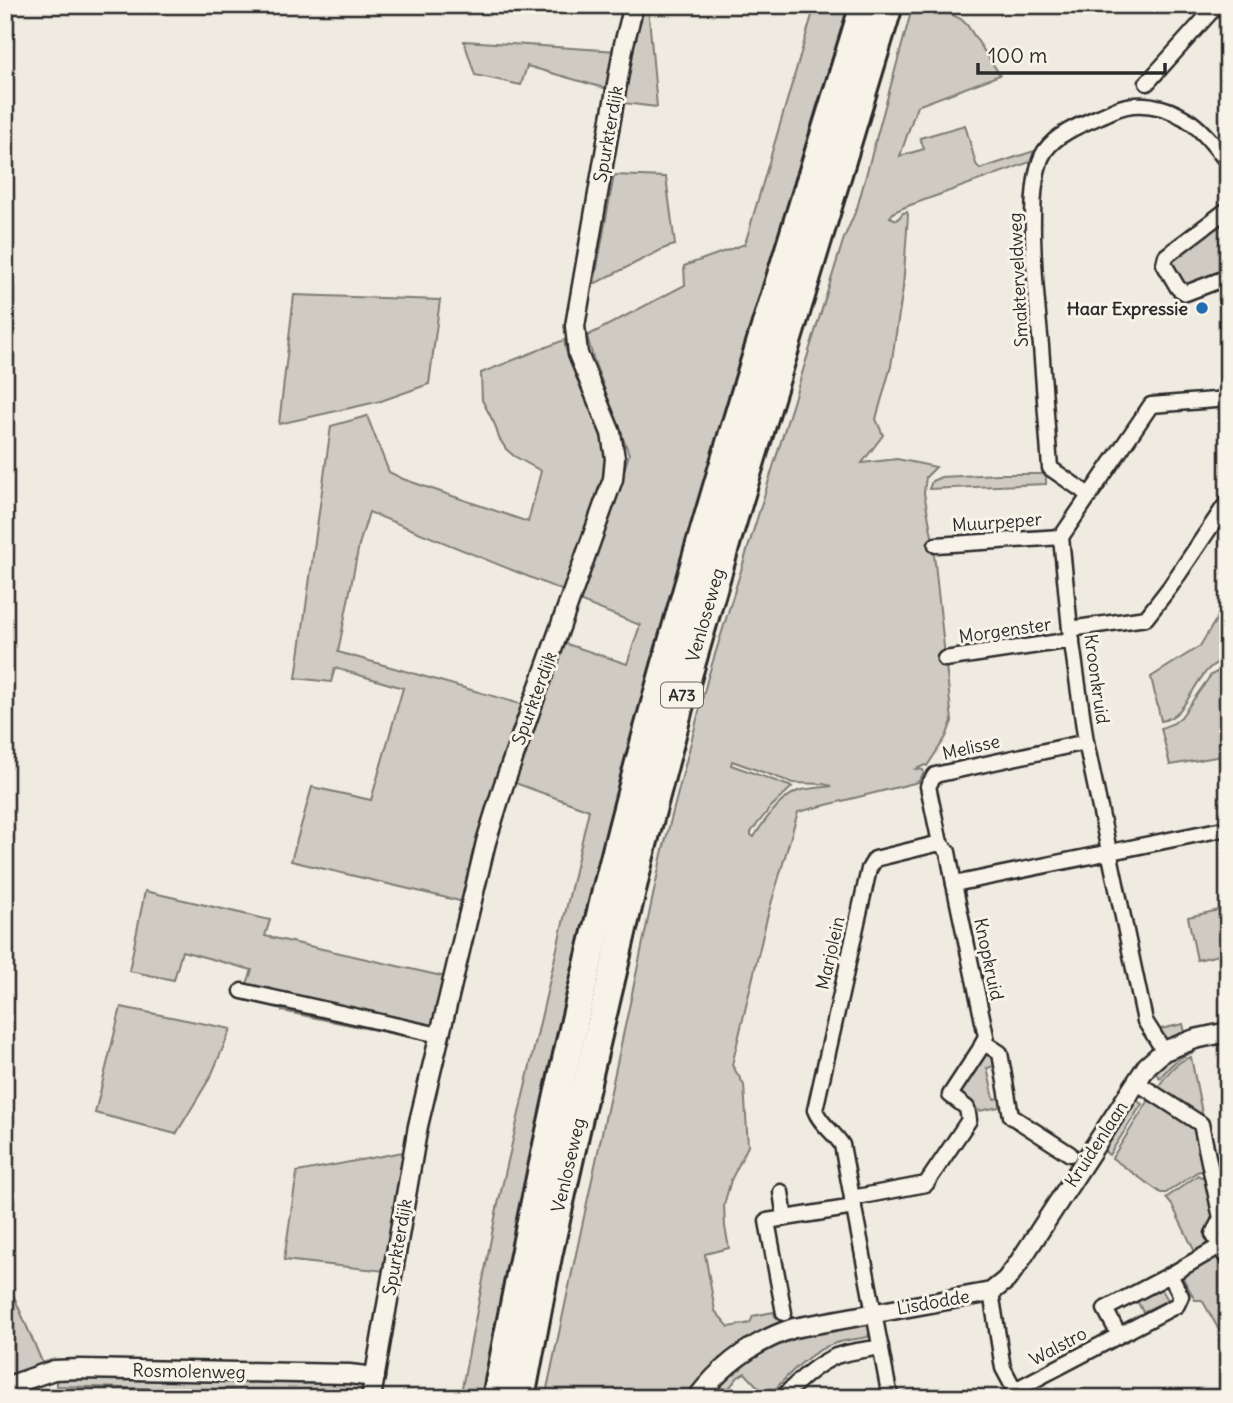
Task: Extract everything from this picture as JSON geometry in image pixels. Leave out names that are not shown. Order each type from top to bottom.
[{"type":"highway","name":"Venloseweg","points":[[496,1398],[555,1107],[613,863],[704,530],[864,5]]},
{"type":"highway","name":"Venloseweg","points":[[521,1398],[548,1256],[581,1108],[640,856],[683,693],[727,537],[889,5]]},
{"type":"street","name":"Spurkterdijk","points":[[371,1398],[418,1126],[486,842],[503,787],[613,479],[615,458],[611,433],[578,354],[575,327],[624,44],[634,5]]},
{"type":"street","points":[[1147,83],[1217,5]]},
{"type":"street","name":"Smakterveldweg","points":[[1089,495],[1051,468],[1034,266],[1034,199],[1040,160],[1046,148],[1061,135],[1119,108],[1137,105],[1153,106],[1185,117],[1204,133],[1228,163]]},
{"type":"street","points":[[1228,209],[1166,256],[1164,264],[1178,288],[1186,293],[1228,277]]},
{"type":"street","points":[[1061,537],[1151,405],[1228,399]]},
{"type":"street","name":"Morgenster","points":[[944,659],[1146,618],[1228,501]]},
{"type":"street","name":"Muurpeper","points":[[936,545],[1061,537]]},
{"type":"street","name":"Kroonkruid","points":[[1061,537],[1086,742],[1145,1021],[1164,1051]]},
{"type":"street","name":"Melisse","points":[[940,843],[928,786],[935,775],[1086,742]]},
{"type":"street","points":[[940,843],[948,852],[954,884],[1228,828]]},
{"type":"street","name":"Marjolein","points":[[892,1398],[842,1145],[818,1118],[815,1110],[869,869],[875,859],[940,843]]},
{"type":"street","name":"Knopkruid","points":[[954,884],[986,1036],[983,1042]]},
{"type":"street","points":[[242,991],[439,1035]]},
{"type":"street","name":"Kruidenlaan","points":[[991,1292],[1006,1280],[1018,1264],[1147,1066],[1164,1051],[1195,1039],[1228,1032]]},
{"type":"street","points":[[784,1313],[766,1221],[926,1184],[969,1120],[967,1108],[950,1095],[983,1042],[1000,1053],[1012,1116],[1070,1154]]},
{"type":"street","points":[[1136,1082],[1201,1124],[1221,1218],[1213,1234],[1228,1260]]},
{"type":"street","points":[[781,1192],[785,1218]]},
{"type":"street","points":[[1119,1335],[1105,1309],[1220,1246]]},
{"type":"street","name":"Walstro","points":[[1017,1394],[1177,1305],[1181,1296],[1170,1275]]},
{"type":"street","points":[[991,1292],[1003,1368],[1017,1394]]},
{"type":"street","name":"Lisdodde","points":[[697,1398],[730,1362],[772,1335],[794,1328],[991,1292]]},
{"type":"street","points":[[782,1398],[813,1370],[836,1356],[881,1348]]},
{"type":"street","name":"Rosmolenweg","points":[[5,1387],[54,1370],[80,1369],[349,1374],[375,1377]]},
{"type":"street","points":[[1223,1398],[1228,1395]]},
{"type":"shaded area","points":[[642,5],[648,5],[657,107],[623,103],[635,26]]},
{"type":"shaded area","points":[[815,5],[849,5],[677,582],[577,962],[512,1249],[483,1398],[460,1398],[496,1213],[589,810],[515,783],[564,643],[627,664],[640,625],[579,601],[629,454],[587,336],[685,285],[684,266],[745,244]]},
{"type":"shaded area","points":[[913,5],[951,5],[948,13],[967,25],[1000,75],[917,106],[900,156],[924,149],[920,138],[965,125],[976,164],[980,169],[1034,151],[1030,162],[905,207],[890,217],[897,220],[903,213],[907,212],[908,215],[903,288],[891,366],[876,419],[883,435],[862,463],[897,459],[936,467],[926,477],[924,493],[932,536],[952,721],[946,737],[927,766],[916,769],[923,770],[924,773],[918,782],[798,812],[767,918],[732,1065],[744,1085],[748,1146],[731,1180],[724,1205],[729,1248],[705,1254],[715,1311],[729,1327],[750,1323],[753,1316],[774,1312],[775,1316],[786,1314],[791,1323],[691,1398],[545,1398],[662,854],[708,677],[844,238],[857,208]],"holes":[[[732,761],[793,783],[832,786],[791,794],[773,811],[754,837],[751,835],[771,807],[792,787],[731,765]]]},
{"type":"shaded area","points":[[464,41],[617,51],[611,90],[527,66],[521,85],[475,75]]},
{"type":"shaded area","points":[[614,175],[666,177],[675,245],[594,284]]},
{"type":"shaded area","points":[[1228,218],[1228,269],[1224,273],[1189,285],[1181,281],[1171,262],[1174,254]]},
{"type":"shaded area","points":[[294,295],[440,300],[429,384],[381,401],[279,424]]},
{"type":"shaded area","points":[[564,340],[609,458],[606,476],[566,592],[369,512],[359,545],[338,652],[524,705],[464,902],[291,861],[312,787],[371,800],[403,688],[335,668],[331,682],[296,678],[331,426],[367,416],[389,472],[528,522],[541,471],[514,456],[499,438],[482,400],[481,373]]},
{"type":"shaded area","points":[[1042,474],[1046,475],[1046,484],[929,489],[932,481],[941,477]]},
{"type":"shaded area","points":[[1225,605],[1228,607],[1228,657],[1207,670],[1176,714],[1161,721],[1151,677],[1200,646]]},
{"type":"shaded area","points":[[1228,666],[1228,755],[1170,765],[1161,728],[1181,717],[1211,675]]},
{"type":"shaded area","points":[[145,891],[270,920],[265,936],[446,977],[434,1028],[245,989],[252,970],[182,951],[174,980],[129,971]]},
{"type":"shaded area","points":[[1228,908],[1228,953],[1197,960],[1188,917]]},
{"type":"shaded area","points":[[284,1002],[431,1039],[385,1271],[284,1260],[297,1172],[403,1152],[428,1041],[282,1011]]},
{"type":"shaded area","points":[[121,1007],[231,1029],[211,1076],[176,1134],[95,1113]]},
{"type":"shaded area","points":[[1183,1024],[1186,1037],[1169,1042],[1158,1032],[1161,1029]]},
{"type":"shaded area","points":[[1193,1044],[1195,1052],[1184,1056],[1160,1078],[1151,1069]]},
{"type":"shaded area","points":[[983,1051],[994,1057],[995,1066],[987,1068],[994,1099],[1002,1098],[1004,1106],[980,1111],[961,1100],[958,1091]]},
{"type":"shaded area","points":[[1191,1057],[1203,1118],[1156,1090],[1175,1066]]},
{"type":"shaded area","points":[[1131,1097],[1142,1104],[1109,1155],[1102,1149]]},
{"type":"shaded area","points":[[1151,1097],[1193,1123],[1198,1131],[1206,1170],[1197,1172],[1166,1193],[1161,1193],[1112,1158]]},
{"type":"shaded area","points":[[1198,1175],[1206,1177],[1216,1218],[1209,1245],[1195,1252],[1166,1198]]},
{"type":"shaded area","points":[[1215,1256],[1222,1260],[1228,1270],[1228,1354],[1224,1355],[1219,1340],[1223,1337],[1202,1300],[1195,1300],[1183,1278],[1186,1272]]},
{"type":"shaded area","points":[[5,1276],[43,1364],[5,1377]]},
{"type":"shaded area","points":[[1161,1288],[1168,1300],[1143,1312],[1137,1301]]},
{"type":"shaded area","points":[[866,1321],[874,1332],[869,1333],[868,1337],[836,1343],[816,1352],[790,1373],[768,1398],[745,1373],[738,1377],[721,1398],[706,1398],[735,1366],[777,1339]]},
{"type":"shaded area","points":[[61,1378],[357,1382],[369,1390],[369,1398],[352,1398],[352,1395],[56,1386],[56,1379]]},
{"type":"place","name":"Haar Expressie","points":[[1202,308]]}]
